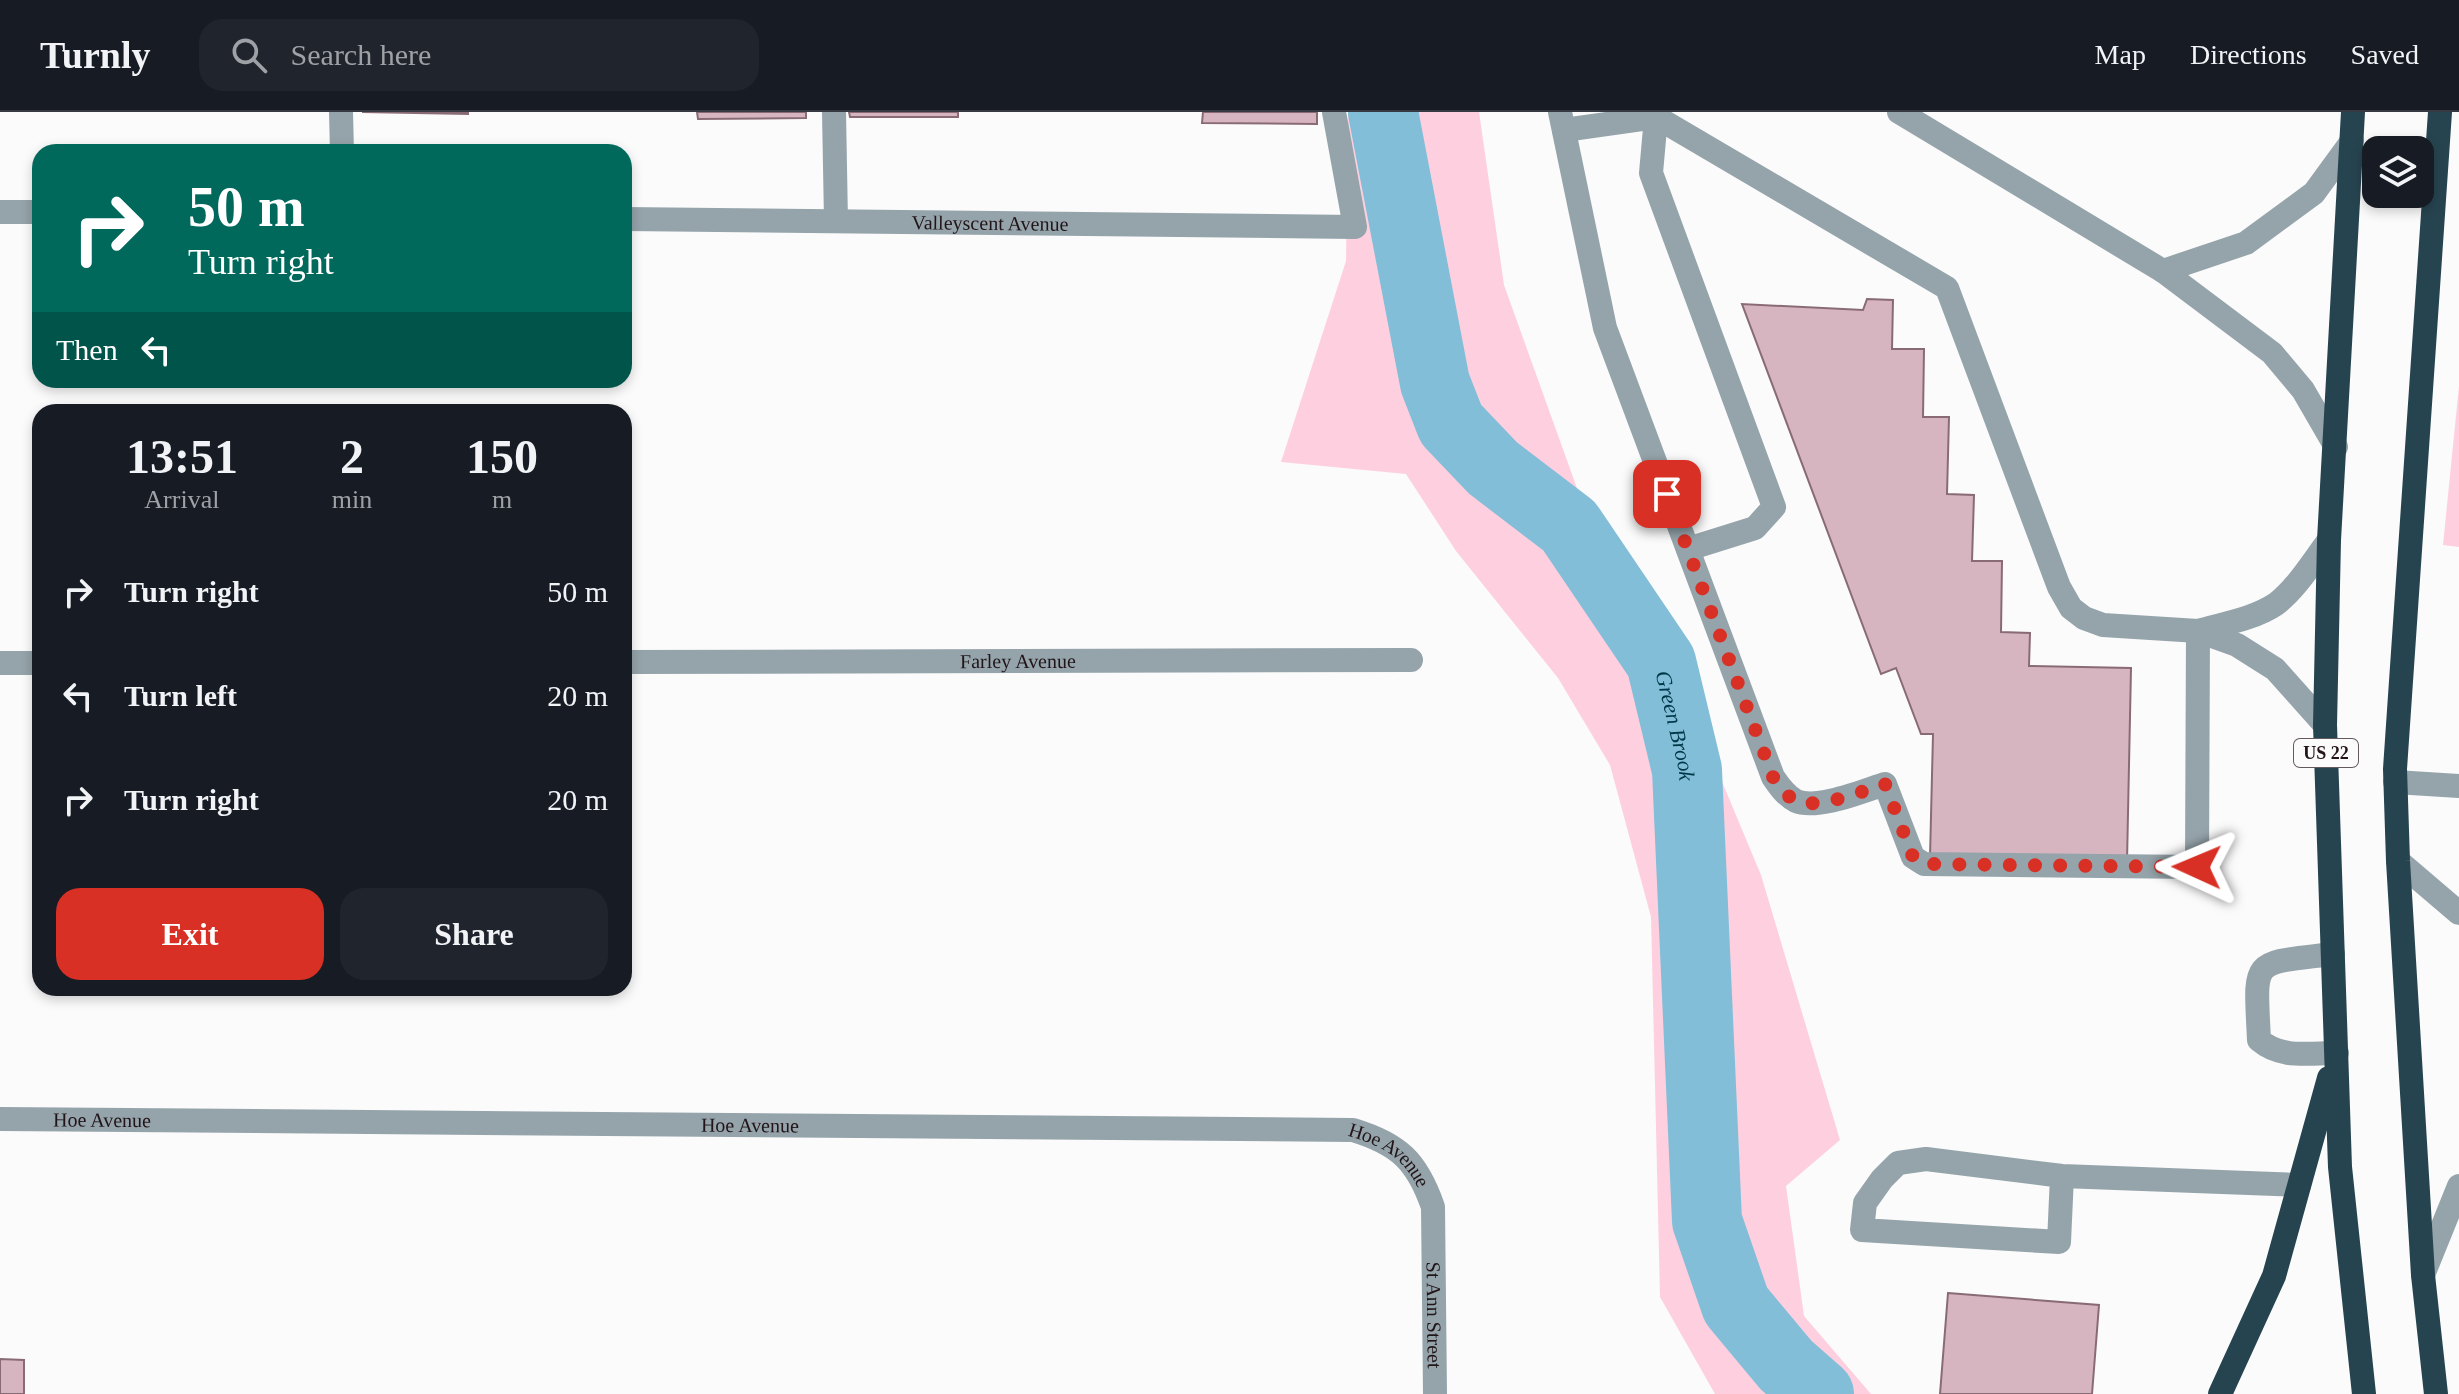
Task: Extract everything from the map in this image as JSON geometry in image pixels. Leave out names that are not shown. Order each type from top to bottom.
[{"type":"highway","name":"US 22","points":[[2353,112],[2329,540],[2325,725],[2340,1167],[2364,1394]]},
{"type":"highway","points":[[2436,1394],[2423,1275],[2395,782],[2440,112]]},
{"type":"highway","points":[[2220,1394],[2274,1276],[2337,1053]]},
{"type":"street","points":[[341,112],[342,144]]},
{"type":"street","points":[[834,112],[836,221]]},
{"type":"street","name":"Valleyscent Avenue","points":[[632,219],[1355,227],[1334,112]]},
{"type":"street","points":[[1899,112],[2163,271],[2272,353],[2303,390],[2336,447]]},
{"type":"street","points":[[1658,115],[1651,173],[1774,507],[1755,528],[1688,549]]},
{"type":"street","points":[[2198,631],[2197,867],[1924,864],[1913,857],[1885,784],[1817,804],[1797,801],[1784,792],[1773,777],[1605,328],[1562,121],[1658,115],[1947,288],[2059,587],[2071,608],[2084,618],[2103,625],[2198,631],[2237,645],[2275,669],[2325,725]]},
{"type":"street","points":[[2163,271],[2246,243],[2314,193],[2352,141]]},
{"type":"street","points":[[0,212],[32,212]]},
{"type":"street","points":[[2198,631],[2275,605],[2329,540]]},
{"type":"street","name":"Farley Avenue","points":[[632,662],[1411,660]]},
{"type":"street","points":[[0,663],[32,663]]},
{"type":"street","points":[[2395,782],[2459,786]]},
{"type":"street","points":[[2398,861],[2459,913]]},
{"type":"street","points":[[2333,954],[2274,960],[2262,968],[2256,979],[2259,1040],[2281,1054],[2337,1053]]},
{"type":"street","name":"Hoe Avenue","points":[[0,1119],[1353,1130],[1381,1139],[1405,1155],[1423,1178],[1433,1207],[1434,1237]]},
{"type":"street","points":[[2062,1176],[2059,1242],[1862,1230],[1865,1203],[1882,1179],[1898,1163],[1926,1159],[2062,1176],[2299,1185]]},
{"type":"street","points":[[2423,1275],[2459,1186]]},
{"type":"street","name":"St Ann Street","points":[[1434,1237],[1435,1394]]},
{"type":"shaded area","points":[[1348,112],[1479,112],[1504,285],[1578,491],[1647,591],[1761,875],[1840,1140],[1786,1186],[1804,1316],[1871,1394],[1715,1394],[1660,1297],[1651,917],[1610,765],[1558,678],[1456,551],[1406,474],[1281,462],[1346,261]]},
{"type":"shaded area","points":[[2459,386],[2459,547],[2443,545]]},
{"type":"building","points":[[362,112],[468,112],[468,114]]},
{"type":"building","points":[[697,112],[806,112],[806,118],[698,119]]},
{"type":"building","points":[[849,112],[958,112],[958,117],[850,117]]},
{"type":"building","points":[[1203,112],[1317,112],[1317,124],[1202,123]]},
{"type":"building","points":[[1867,299],[1893,300],[1892,349],[1924,349],[1923,417],[1949,417],[1947,494],[1974,495],[1972,561],[2002,561],[2001,632],[2030,633],[2029,666],[2131,668],[2127,862],[1930,858],[1933,734],[1921,734],[1896,668],[1881,674],[1742,304],[1863,310]]},
{"type":"building","points":[[1948,1293],[2099,1305],[2092,1394],[1940,1394]]},
{"type":"building","points":[[0,1359],[24,1360],[24,1394],[0,1394]]},
{"type":"waterway","name":"Green Brook","points":[[1383,112],[1435,383],[1451,424],[1493,468],[1569,526],[1661,662],[1687,770],[1707,1221],[1736,1305],[1786,1365],[1819,1394]]},
{"type":"route","points":[[1667,494],[1773,777],[1784,792],[1797,801],[1817,804],[1885,784],[1913,857],[1924,864],[2197,867]]}]
